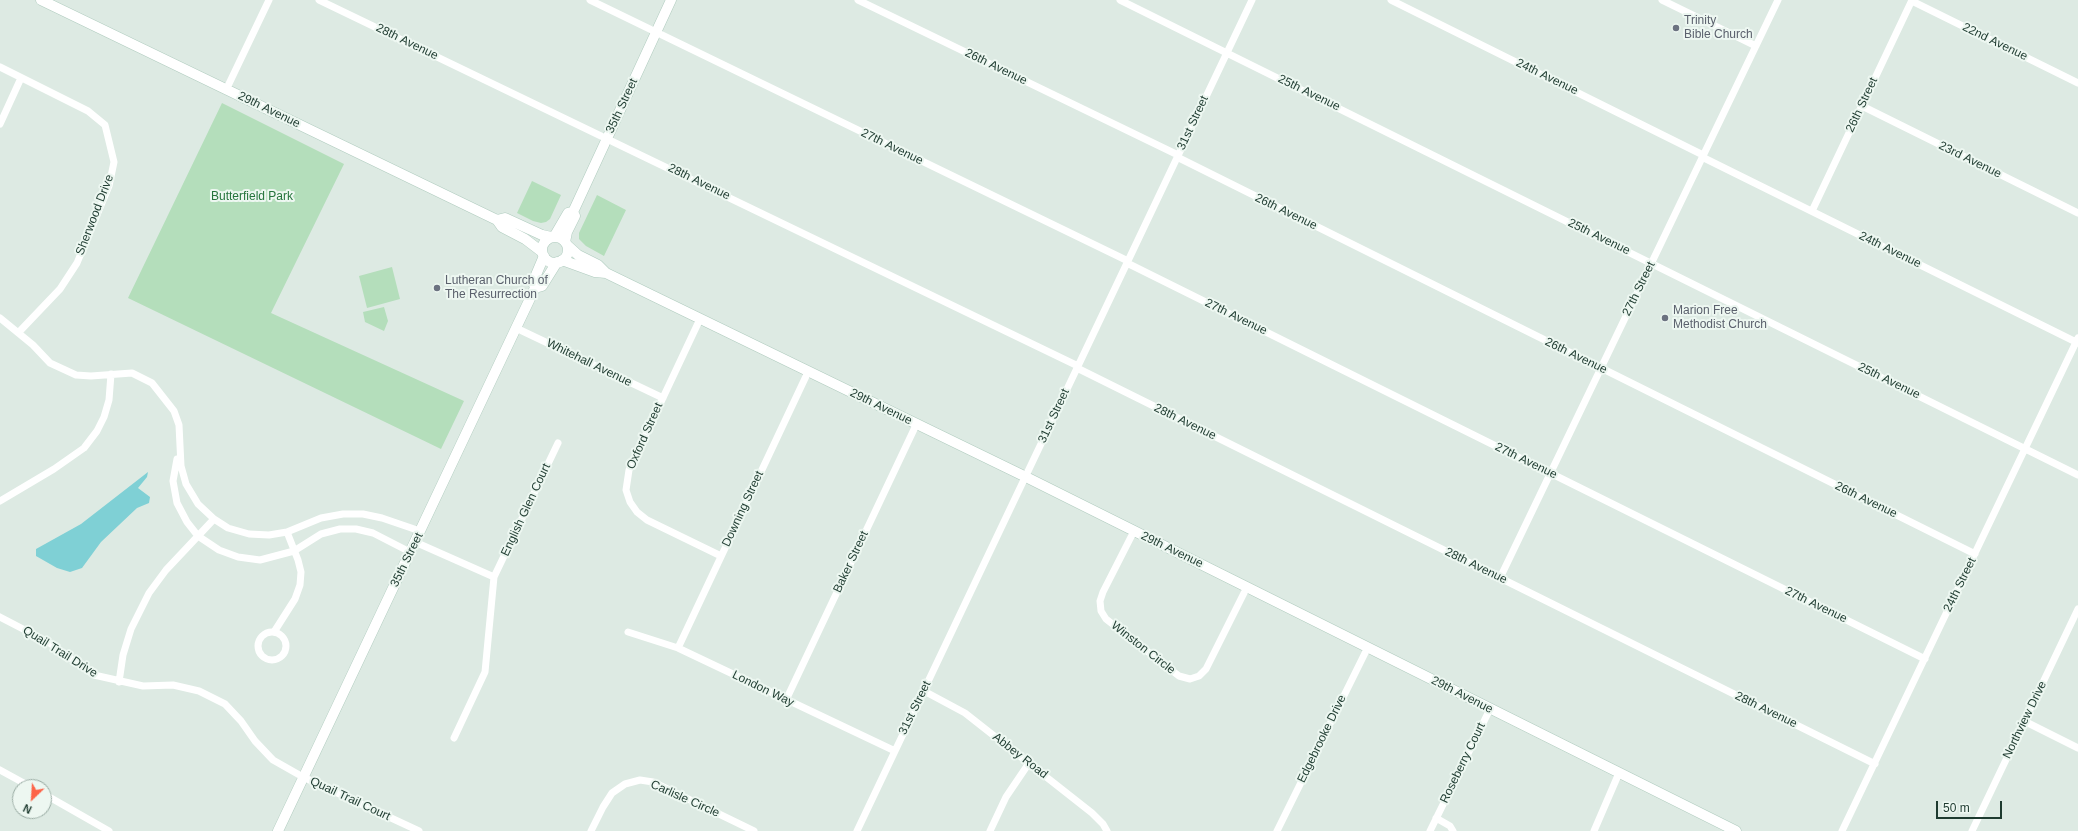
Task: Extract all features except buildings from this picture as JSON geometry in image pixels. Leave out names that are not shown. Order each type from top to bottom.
[{"type":"street","name":"29th Avenue","points":[[41,0],[497,220],[502,227],[525,238],[543,254]]},
{"type":"street","points":[[226,90],[269,0]]},
{"type":"street","name":"28th Avenue","points":[[319,0],[607,138],[1077,367],[1875,764]]},
{"type":"street","name":"27th Avenue","points":[[590,0],[1127,262],[1925,659]]},
{"type":"street","name":"35th Street","points":[[566,244],[567,232],[575,216],[573,212],[671,0]]},
{"type":"street","name":"26th Avenue","points":[[858,0],[1177,156],[1975,554]]},
{"type":"street","name":"25th Avenue","points":[[1120,0],[2078,475]]},
{"type":"street","name":"31st Street","points":[[857,831],[1252,0]]},
{"type":"street","name":"24th Avenue","points":[[1391,0],[1812,211],[2077,341]]},
{"type":"street","points":[[1662,0],[1756,46]]},
{"type":"street","name":"27th Street","points":[[1500,578],[1778,0]]},
{"type":"street","name":"22nd Avenue","points":[[1912,0],[2078,83]]},
{"type":"street","name":"26th Street","points":[[1812,211],[1912,0]]},
{"type":"street","name":"Sherwood Drive","points":[[0,67],[88,111],[105,125],[114,162],[109,186],[77,264],[60,289],[19,332]]},
{"type":"street","points":[[0,124],[22,78]]},
{"type":"street","name":"23rd Avenue","points":[[1862,106],[2078,213]]},
{"type":"street","name":"35th Street","points":[[552,237],[568,213],[573,212]]},
{"type":"street","name":"29th Avenue","points":[[497,220],[505,218],[542,235],[552,237]]},
{"type":"street","points":[[552,237],[566,244],[567,254],[560,261],[549,261],[543,254],[545,241],[552,237]]},
{"type":"street","name":"29th Avenue","points":[[566,244],[578,255],[598,265],[606,273],[1134,530],[1736,831]]},
{"type":"street","name":"35th Street","points":[[278,831],[535,288],[533,282],[543,254]]},
{"type":"street","name":"29th Avenue","points":[[560,261],[595,272],[606,273]]},
{"type":"street","name":"35th Street","points":[[535,288],[542,286],[560,261]]},
{"type":"street","points":[[0,318],[19,332],[50,363],[76,375],[91,376],[132,373],[152,382],[174,411],[179,425],[181,466],[186,484],[198,504],[214,519],[228,528],[249,534],[269,535],[287,532],[321,518],[343,514],[363,514],[382,518],[420,531]]},
{"type":"street","name":"Oxford Street","points":[[700,319],[629,470],[626,490],[630,502],[637,512],[647,520],[721,556]]},
{"type":"street","name":"Whitehall Avenue","points":[[516,328],[662,398]]},
{"type":"street","name":"24th Street","points":[[1842,831],[2077,341]]},
{"type":"street","name":"Downing Street","points":[[678,648],[808,372]]},
{"type":"street","points":[[0,501],[54,469],[84,448],[97,431],[104,417],[109,400],[112,374]]},
{"type":"street","name":"Baker Street","points":[[786,700],[917,424]]},
{"type":"street","name":"English Glen Court","points":[[454,738],[485,672],[494,577],[558,442]]},
{"type":"street","points":[[180,445],[173,481],[177,503],[187,522],[198,536],[219,550],[238,557],[260,560],[294,551],[321,534],[340,529],[350,529],[373,534],[410,552]]},
{"type":"street","points":[[119,682],[123,655],[131,629],[142,605],[166,570],[214,519]]},
{"type":"street","name":"Winston Circle","points":[[1134,530],[1103,592],[1100,601],[1101,611],[1106,619],[1179,676],[1190,679],[1199,676],[1206,669],[1247,587]]},
{"type":"street","points":[[274,632],[295,599],[300,585],[300,572],[287,532]]},
{"type":"street","points":[[415,542],[494,577]]},
{"type":"street","name":"Northview Drive","points":[[1972,831],[2078,609]]},
{"type":"street","name":"Quail Trail Drive","points":[[0,616],[48,642],[94,675],[119,682],[143,686],[173,685],[199,691],[225,704],[241,721],[255,741],[273,760],[303,777]]},
{"type":"street","name":"London Way","points":[[628,632],[678,648],[895,752]]},
{"type":"street","name":"Edgebrooke Drive","points":[[1277,831],[1368,647]]},
{"type":"street","name":"Abbey Road","points":[[924,691],[965,713],[1092,813],[1104,824],[1107,831]]},
{"type":"street","name":"Roseberry Court","points":[[1430,831],[1490,709]]},
{"type":"street","points":[[2024,721],[2078,748]]},
{"type":"street","points":[[990,831],[1006,797],[1029,763]]},
{"type":"street","points":[[0,770],[16,779]]},
{"type":"street","points":[[1594,831],[1619,773]]},
{"type":"street","name":"Quail Trail Court","points":[[303,777],[419,831]]},
{"type":"street","name":"Carlisle Circle","points":[[591,831],[603,806],[612,793],[626,784],[640,780],[653,782],[754,831]]},
{"type":"street","points":[[52,799],[109,831]]},
{"type":"street","name":"Roseberry Court","points":[[1436,818],[1450,826],[1453,831]]},
{"type":"green space","name":"Butterfield Park","points":[[222,103],[344,164],[271,313],[464,401],[441,449],[128,298]]},
{"type":"green space","points":[[532,181],[561,195],[550,219],[546,222],[541,223],[533,221],[517,213]]},
{"type":"green space","points":[[597,195],[626,210],[604,256],[586,246],[579,239],[579,233]]},
{"type":"green space","points":[[392,267],[400,299],[367,308],[359,276]]},
{"type":"green space","points":[[384,307],[388,321],[384,331],[365,322],[363,312]]},
{"type":"water","points":[[148,472],[147,477],[138,488],[150,497],[149,503],[137,508],[101,542],[82,568],[70,572],[57,568],[36,556],[36,549],[81,524]]},
{"type":"place","name":"Trinity Bible Church","points":[[1676,28]]},
{"type":"place","name":"Lutheran Church of The Resurrection","points":[[437,288]]},
{"type":"place","name":"Marion Free Methodist Church","points":[[1665,318]]}]
